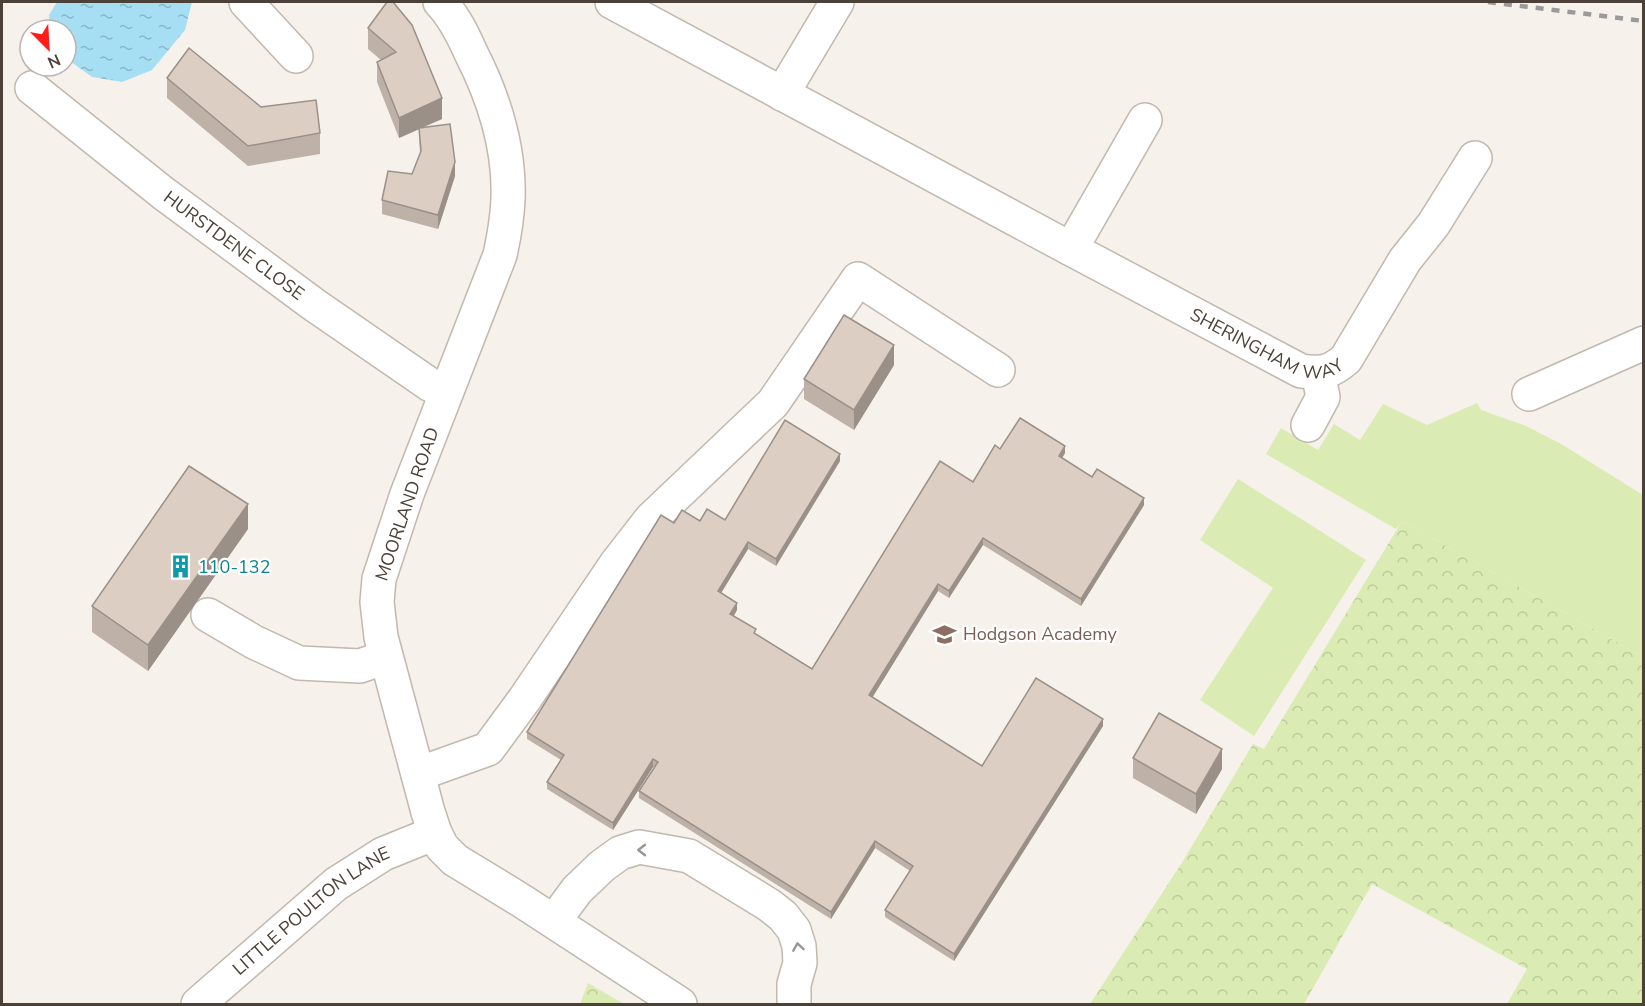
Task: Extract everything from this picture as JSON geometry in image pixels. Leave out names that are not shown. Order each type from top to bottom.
[{"type":"street","points":[[246,2],[296,56]]},
{"type":"street","name":"MOORLAND ROAD","points":[[440,2],[457,24],[492,97],[507,174],[506,225],[500,255],[407,494],[379,579],[378,620],[386,657],[435,833],[442,847],[455,860],[554,921],[680,1005]]},
{"type":"street","name":"SHERINGHAM WAY","points":[[612,2],[1301,371],[1318,373],[1335,368],[1346,359],[1405,260],[1433,225],[1475,158]]},
{"type":"street","points":[[782,94],[837,2]]},
{"type":"street","name":"HURSTDENE CLOSE","points":[[32,88],[163,193],[304,297],[429,384],[446,392]]},
{"type":"street","points":[[1071,249],[1144,120]]},
{"type":"street","points":[[418,774],[488,749],[616,564],[651,519],[773,402],[858,279],[998,370]]},
{"type":"street","points":[[1529,394],[1644,343]]},
{"type":"street","points":[[1308,425],[1323,397],[1318,373]]},
{"type":"street","points":[[207,615],[264,648],[299,663],[360,666],[386,657]]},
{"type":"street","name":"LITTLE POULTON LANE","points":[[198,1005],[336,884],[383,854],[435,833]]},
{"type":"street","points":[[554,921],[577,890],[602,866],[620,853],[639,847],[689,856],[770,905],[794,930],[800,946],[800,963],[794,984],[794,1005]]},
{"type":"green space","points":[[1477,403],[1481,410],[1526,426],[1563,445],[1643,495],[1643,657],[1402,521],[1396,529],[1266,454],[1281,428],[1318,450],[1334,424],[1360,440],[1383,404],[1427,425]]},
{"type":"green space","points":[[1238,479],[1366,560],[1254,736],[1200,700],[1273,588],[1200,540]]},
{"type":"green space","points":[[1402,521],[1643,657],[1643,1004],[1507,1004],[1527,969],[1372,884],[1304,1004],[1090,1004],[1183,861],[1253,744],[1264,749]]},
{"type":"green space","points":[[588,983],[624,1004],[580,1004]]},
{"type":"water","points":[[57,2],[192,2],[185,30],[152,70],[122,82],[92,77],[78,67],[78,18],[49,18]]},
{"type":"building","points":[[387,2],[393,2],[412,25],[442,98],[399,118],[377,62],[396,52],[368,28]]},
{"type":"building","points":[[189,48],[261,107],[316,100],[320,133],[248,146],[167,78]]},
{"type":"building","points":[[450,124],[455,162],[438,215],[382,200],[388,171],[412,174],[421,151],[419,128]]},
{"type":"building","points":[[844,315],[894,345],[854,410],[804,379]]},
{"type":"building","points":[[1020,418],[1065,446],[1059,456],[1092,477],[1097,469],[1144,498],[1081,599],[983,538],[949,591],[938,584],[869,695],[982,766],[1036,678],[1103,719],[954,954],[885,910],[913,866],[875,841],[831,912],[639,791],[658,762],[653,759],[613,823],[547,782],[564,755],[527,732],[661,515],[674,523],[682,510],[700,521],[707,509],[725,520],[785,420],[840,454],[776,559],[748,542],[718,591],[737,603],[730,614],[756,629],[754,633],[812,669],[940,461],[973,482],[995,445],[1000,449]]},
{"type":"building","name":"110-132","points":[[189,466],[248,504],[148,645],[92,606]]},
{"type":"building","points":[[1159,713],[1222,749],[1196,794],[1133,758]]},
{"type":"railway","points":[[1488,2],[1644,21]]},
{"type":"place","name":"110-132","points":[[180,567]]},
{"type":"place","name":"Hodgson Academy","points":[[945,634]]}]
